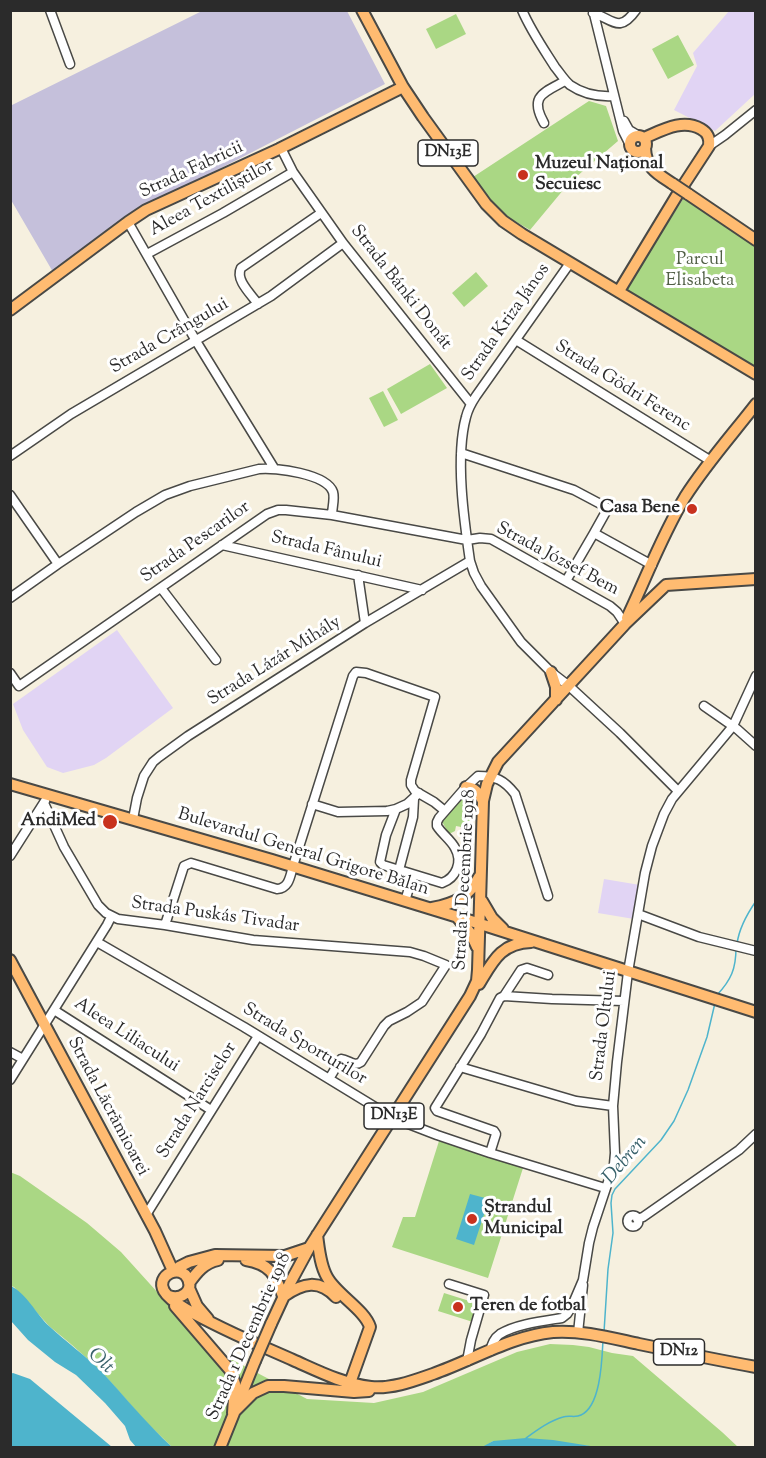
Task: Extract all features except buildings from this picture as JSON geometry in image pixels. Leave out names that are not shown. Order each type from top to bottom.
[{"type":"main road","name":"DN13E","points":[[362,10],[403,87],[494,213],[522,234],[756,374]]},
{"type":"main road","name":"Strada Fabricii","points":[[10,310],[146,210],[281,148],[403,87]]},
{"type":"main road","points":[[619,291],[709,146],[710,139],[703,130],[683,124],[643,142],[632,138],[630,145]]},
{"type":"main road","points":[[643,142],[646,159],[652,169],[756,240]]},
{"type":"main road","name":"DN13E","points":[[625,624],[675,514],[691,488],[756,404]]},
{"type":"main road","points":[[652,565],[655,579],[666,585],[756,579]]},
{"type":"main road","name":"Strada 1 Decembrie 1918","points":[[220,1448],[283,1296],[309,1248],[470,996],[477,981],[483,801],[490,776],[504,755],[625,624],[666,585]]},
{"type":"main road","points":[[551,672],[556,687],[556,700]]},
{"type":"main road","name":"Bulevardul General Grigore Bălan","points":[[10,784],[45,799],[133,819],[480,923],[756,1012]]},
{"type":"main road","points":[[465,787],[477,791],[483,801]]},
{"type":"main road","points":[[429,908],[452,903],[463,897],[474,886],[481,874]]},
{"type":"main road","points":[[480,893],[488,914],[508,933]]},
{"type":"main road","points":[[455,916],[471,934],[479,952]]},
{"type":"main road","points":[[470,996],[502,951],[519,943],[537,942]]},
{"type":"main road","name":"Strada Lăcrămioarei","points":[[10,960],[174,1271]]},
{"type":"main road","points":[[317,1235],[322,1264],[327,1277],[366,1319],[370,1327],[350,1383]]},
{"type":"main road","points":[[234,1413],[235,1384],[230,1370],[177,1309],[162,1287],[162,1282],[166,1275],[184,1264],[215,1255],[285,1256],[309,1248]]},
{"type":"main road","points":[[167,1295],[177,1298],[184,1295],[203,1267],[214,1261],[248,1260],[264,1265],[271,1271],[283,1296],[303,1286],[316,1285],[333,1294],[359,1321],[366,1339]]},
{"type":"main road","points":[[174,1271],[183,1273],[189,1285]]},
{"type":"main road","name":"DN12","points":[[189,1285],[197,1306],[216,1324]]},
{"type":"main road","name":"DN12","points":[[167,1295],[186,1309],[254,1343],[350,1383],[374,1387],[390,1386],[428,1376],[519,1340],[551,1332],[583,1333],[756,1367]]},
{"type":"main road","points":[[355,1369],[360,1378],[374,1387]]},
{"type":"main road","points":[[234,1413],[253,1393],[268,1386],[354,1392],[390,1386]]},
{"type":"street","points":[[50,10],[70,64]]},
{"type":"street","points":[[522,10],[534,36],[565,81],[590,94],[614,96]]},
{"type":"street","points":[[593,12],[618,24],[625,21],[636,10]]},
{"type":"street","points":[[593,12],[623,130],[630,145]]},
{"type":"street","points":[[544,123],[538,112],[537,103],[542,94],[565,81]]},
{"type":"street","points":[[709,146],[756,110]]},
{"type":"street","points":[[619,113],[629,130],[643,142]]},
{"type":"street","name":"Strada Bánki Donát","points":[[281,148],[293,172],[343,243],[471,404]]},
{"type":"street","name":"Aleea Textiliștilor","points":[[147,254],[293,172]]},
{"type":"street","points":[[258,304],[240,278],[241,268],[321,213]]},
{"type":"street","points":[[128,222],[196,341],[274,468]]},
{"type":"street","name":"Strada Crângului","points":[[10,456],[71,414],[258,304],[343,243]]},
{"type":"street","name":"Strada Kriza János","points":[[471,404],[570,262]]},
{"type":"street","name":"Strada Gödri Ferenc","points":[[516,340],[711,461]]},
{"type":"street","points":[[471,404],[465,417],[461,477],[470,561],[478,580],[512,632],[531,654],[620,733],[678,791]]},
{"type":"street","points":[[462,453],[574,490],[608,508],[566,581]]},
{"type":"street","points":[[10,598],[136,512],[165,495],[190,486],[259,469],[274,468],[325,482],[333,492],[332,515]]},
{"type":"street","points":[[10,495],[58,564]]},
{"type":"street","name":"Strada Pescarilor","points":[[10,673],[19,686],[272,512],[286,510],[332,515],[467,540]]},
{"type":"street","points":[[594,532],[652,565]]},
{"type":"street","name":"Strada József Bem","points":[[467,540],[491,539],[614,609],[625,624]]},
{"type":"street","name":"Strada Fânului","points":[[222,545],[422,590]]},
{"type":"street","name":"Strada Lázár Mihály","points":[[133,819],[144,776],[159,757],[365,623],[470,561]]},
{"type":"street","points":[[358,575],[365,623]]},
{"type":"street","points":[[161,588],[216,660]]},
{"type":"street","points":[[165,926],[184,866],[190,863],[277,889],[285,886],[356,672],[382,678],[435,699],[411,780],[416,796],[399,870]]},
{"type":"street","name":"Strada Oltului","points":[[490,1351],[494,1341],[500,1335],[523,1326],[562,1318],[567,1314],[583,1280],[589,1244],[615,1158],[613,1106],[615,1074],[628,972],[645,873],[652,846],[664,814],[678,791],[733,726],[756,676]]},
{"type":"street","points":[[704,706],[733,726],[756,746]]},
{"type":"street","points":[[396,809],[386,835],[380,862],[383,865],[442,883],[448,881],[457,871],[459,861],[455,848],[436,822],[465,787],[478,776],[490,776],[504,782],[514,794],[548,896]]},
{"type":"street","points":[[312,804],[338,812],[387,811],[407,804],[416,796]]},
{"type":"street","points":[[416,796],[434,802],[445,811]]},
{"type":"street","points":[[10,856],[45,799]]},
{"type":"street","name":"Strada Puskás Tivadar","points":[[45,799],[64,847],[101,909],[111,917],[277,943],[410,952],[446,965],[422,1002],[389,1020],[361,1062],[354,1064],[342,1059],[329,1079]]},
{"type":"street","points":[[405,901],[413,875]]},
{"type":"street","points":[[638,914],[690,934],[756,951]]},
{"type":"street","points":[[10,1080],[111,917]]},
{"type":"street","name":"Strada Sporturilor","points":[[97,942],[393,1118],[490,1153],[605,1188]]},
{"type":"street","points":[[506,995],[520,970],[527,968],[548,975]]},
{"type":"street","points":[[490,1153],[496,1134],[494,1131],[435,1110],[435,1108],[500,998],[506,995],[624,1001]]},
{"type":"street","name":"Aleea Liliacului","points":[[54,1010],[211,1110]]},
{"type":"street","name":"Strada Narciselor","points":[[146,1215],[258,1036]]},
{"type":"street","points":[[10,1052],[23,1059]]},
{"type":"street","points":[[460,1067],[576,1101],[613,1106]]},
{"type":"street","points":[[637,1219],[739,1150],[756,1134]]},
{"type":"street","points":[[583,1280],[583,1333]]},
{"type":"street","points":[[449,1284],[484,1295],[467,1361]]},
{"type":"shaded area","points":[[202,11],[347,11],[385,84],[143,208],[53,272],[11,200],[10,106]]},
{"type":"shaded area","points":[[729,11],[755,11],[755,94],[715,131],[674,110],[697,66],[693,53]]},
{"type":"shaded area","points":[[117,630],[173,708],[94,765],[63,773],[47,767],[23,730],[13,704]]},
{"type":"shaded area","points":[[604,879],[640,885],[634,919],[598,913]]},
{"type":"green space","points":[[456,14],[466,34],[436,49],[426,29]]},
{"type":"green space","points":[[678,35],[694,65],[668,79],[652,49]]},
{"type":"green space","points":[[589,101],[606,106],[618,141],[569,183],[530,230],[508,217],[473,177]]},
{"type":"green space","name":"Parcul Elisabeta","points":[[685,196],[755,247],[755,368],[626,289]]},
{"type":"green space","points":[[476,272],[488,286],[464,307],[452,293]]},
{"type":"green space","points":[[430,364],[447,388],[401,414],[387,389]]},
{"type":"green space","points":[[383,391],[398,420],[384,427],[369,398]]},
{"type":"green space","points":[[469,790],[474,794],[471,829],[456,826],[455,831],[449,834],[440,818]]},
{"type":"green space","points":[[439,1141],[523,1168],[488,1278],[392,1247],[403,1217],[415,1217]]},
{"type":"green space","points":[[10,1172],[20,1176],[87,1223],[121,1252],[206,1346],[307,1399],[374,1403],[423,1392],[517,1352],[550,1344],[573,1345],[633,1356],[738,1447],[597,1447],[493,1441],[482,1448],[172,1447],[145,1421],[101,1371],[49,1326],[11,1286]]},
{"type":"green space","name":"Teren de fotbal","points":[[444,1293],[479,1304],[473,1322],[438,1311]]},
{"type":"water","name":"Ștrandul Municipal","points":[[470,1194],[489,1199],[474,1245],[456,1239]]},
{"type":"water","points":[[11,1286],[27,1299],[49,1326],[102,1372],[172,1447],[136,1447],[130,1440],[125,1426],[105,1403],[76,1375],[55,1362],[28,1340],[11,1321]]},
{"type":"water","points":[[10,1374],[30,1379],[112,1447],[11,1447]]},
{"type":"water","points":[[526,1438],[597,1447],[482,1447],[493,1441]]},
{"type":"waterway","name":"Debren","points":[[737,944],[744,921],[756,901]]},
{"type":"waterway","name":"Debren","points":[[717,995],[732,974],[736,948]]},
{"type":"waterway","name":"Debren","points":[[604,1332],[613,1233],[612,1195],[661,1140],[674,1121],[707,1037],[715,1003]]},
{"type":"waterway","name":"Debren","points":[[526,1438],[553,1421],[565,1416],[579,1416],[588,1410],[593,1402],[599,1381],[603,1340]]},
{"type":"place","name":"Muzeul Național Secuiesc","points":[[523,175]]},
{"type":"place","name":"Casa Bene","points":[[692,509]]},
{"type":"place","name":"AndiMed","points":[[110,822]]},
{"type":"place","name":"Ștrandul Municipal","points":[[472,1219]]},
{"type":"place","name":"Teren de fotbal","points":[[458,1307]]},
{"type":"water label","name":"Olt","points":[[100,1362]]}]
